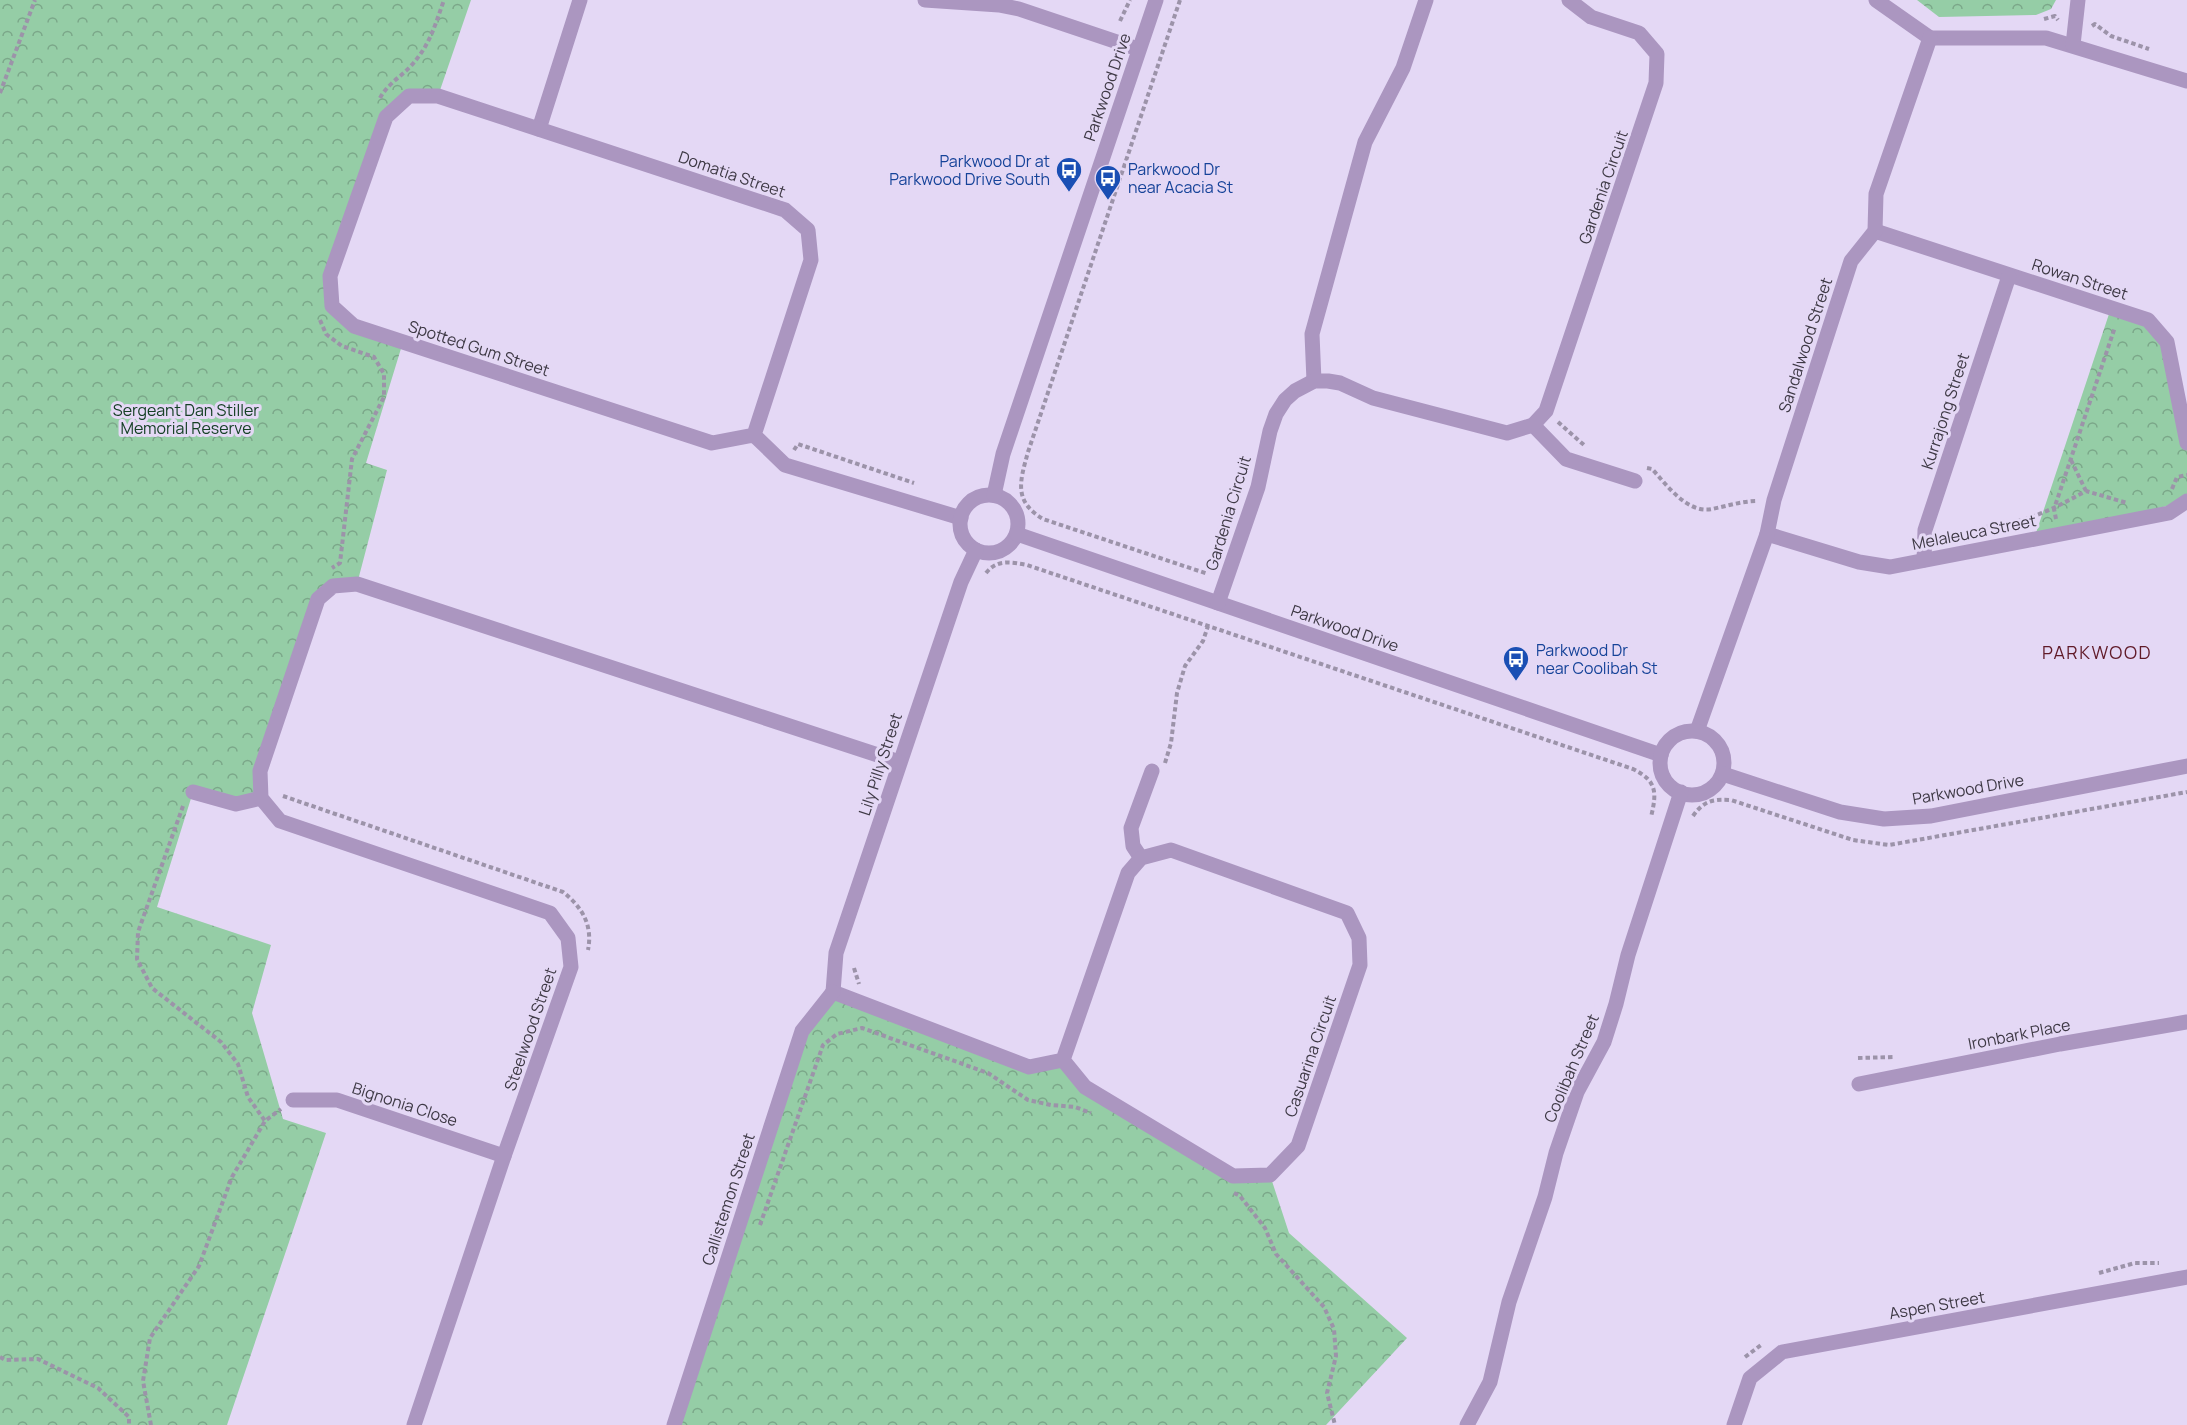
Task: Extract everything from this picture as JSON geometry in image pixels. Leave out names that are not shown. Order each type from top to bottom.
[{"type":"street","points":[[539,129],[580,0]]},
{"type":"street","points":[[925,0],[999,5],[1018,9],[1138,49]]},
{"type":"street","name":"Parkwood Drive","points":[[994,495],[1002,454],[1156,0]]},
{"type":"street","points":[[1426,0],[1403,68],[1365,142],[1314,325],[1311,353],[1314,381],[1340,383],[1373,398],[1507,433],[1533,425],[1566,459],[1638,473]]},
{"type":"street","name":"Gardenia Circuit","points":[[1533,425],[1546,411],[1656,83],[1657,54],[1639,33],[1591,17],[1569,0]]},
{"type":"street","points":[[1876,0],[1930,38],[2046,38],[2187,81]]},
{"type":"street","points":[[2073,45],[2078,0]]},
{"type":"street","points":[[1875,231],[1876,194],[1930,38]]},
{"type":"street","name":"Spotted Gum Street","points":[[539,129],[438,96],[409,96],[386,117],[330,276],[332,306],[354,326],[712,443],[754,435]]},
{"type":"street","name":"Domatia Street","points":[[539,129],[785,210],[808,230],[811,260],[754,435]]},
{"type":"street","name":"Rowan Street","points":[[1875,231],[2148,320],[2168,342],[2187,443]]},
{"type":"street","name":"Sandalwood Street","points":[[1697,731],[1767,534],[1774,500],[1851,261],[1875,231]]},
{"type":"street","name":"Kurrajong Street","points":[[1924,560],[1925,530],[2010,276]]},
{"type":"street","name":"Gardenia Circuit","points":[[1218,603],[1258,486],[1276,414],[1285,400],[1295,391],[1314,381]]},
{"type":"street","points":[[754,435],[785,465],[961,518]]},
{"type":"street","points":[[983,495],[994,495],[1004,498],[1012,505],[1019,524],[1017,534],[1008,547],[1001,551],[986,553],[976,550],[964,538],[960,528],[961,518],[965,508],[973,500],[983,495]]},
{"type":"street","name":"Melaleuca Street","points":[[1767,534],[1859,562],[1890,567],[2169,513],[2187,501]]},
{"type":"street","name":"Parkwood Drive","points":[[1017,534],[1661,755]]},
{"type":"street","name":"Lily Pilly Street","points":[[833,992],[836,953],[961,582],[976,550]]},
{"type":"street","points":[[193,792],[236,804],[261,798],[260,771],[318,599],[333,586],[357,584],[899,762]]},
{"type":"street","points":[[1697,731],[1708,735],[1719,745],[1724,758],[1723,774],[1715,786],[1706,792],[1695,795],[1681,792],[1665,780],[1661,770],[1661,755],[1673,737],[1697,731]]},
{"type":"street","name":"Parkwood Drive","points":[[1723,774],[1840,812],[1884,819],[1931,816],[2187,766]]},
{"type":"street","points":[[833,992],[1029,1067],[1063,1060],[1128,873],[1141,858],[1133,846],[1131,828],[1158,768]]},
{"type":"street","name":"Coolibah Street","points":[[1467,1425],[1490,1382],[1509,1302],[1545,1197],[1557,1153],[1577,1092],[1604,1042],[1628,955],[1681,792]]},
{"type":"street","name":"Steelwood Street","points":[[261,798],[280,821],[550,913],[568,938],[571,967],[504,1156],[414,1425]]},
{"type":"street","name":"Casuarina Circuit","points":[[1063,1060],[1085,1087],[1233,1176],[1270,1175],[1298,1146],[1360,965],[1359,938],[1347,913],[1171,850],[1141,858]]},
{"type":"street","name":"Callistemon Street","points":[[674,1425],[802,1031],[833,992]]},
{"type":"street","name":"Ironbark Place","points":[[1859,1084],[2060,1044],[2187,1022]]},
{"type":"street","name":"Bignonia Close","points":[[293,1100],[337,1100],[504,1156]]},
{"type":"street","name":"Aspen Street","points":[[1734,1425],[1750,1378],[1782,1352],[2187,1277]]},
{"type":"path","points":[[0,93],[34,0]]},
{"type":"path","points":[[378,102],[383,92],[411,66],[430,42],[444,0]]},
{"type":"path","points":[[1120,21],[1130,0]]},
{"type":"path","points":[[1180,0],[1028,452],[1021,479],[1021,494],[1032,512],[1046,520],[1208,574]]},
{"type":"path","points":[[2060,534],[2054,509],[2120,311]]},
{"type":"path","points":[[319,317],[326,334],[342,346],[374,357],[384,374],[384,396],[352,459],[340,563],[324,572]]},
{"type":"path","points":[[1546,411],[1588,448]]},
{"type":"path","points":[[794,450],[798,444],[924,487]]},
{"type":"path","points":[[2070,460],[2086,491]]},
{"type":"path","points":[[1638,473],[1652,469],[1695,509],[1708,510],[1750,501],[1774,500]]},
{"type":"path","points":[[2170,493],[2177,477],[2187,475]]},
{"type":"path","points":[[1956,535],[2021,520],[2054,509],[2086,491],[2129,503]]},
{"type":"path","points":[[983,577],[995,564],[1005,561],[1027,565],[1633,769],[1646,776],[1652,784],[1655,794],[1651,817]]},
{"type":"path","points":[[1158,768],[1171,743],[1177,693],[1185,666],[1203,641],[1208,626]]},
{"type":"path","points":[[276,789],[283,796],[563,892],[575,902],[585,916],[590,939],[586,956]]},
{"type":"path","points":[[193,792],[182,808],[138,932],[137,959],[152,988],[221,1042],[237,1064],[248,1097],[265,1120]]},
{"type":"path","points":[[853,966],[859,985],[865,990]]},
{"type":"path","points":[[870,1031],[874,1021]]},
{"type":"path","points":[[756,1235],[823,1046],[837,1034],[862,1028],[987,1073],[1028,1100],[1075,1107],[1095,1115]]},
{"type":"path","points":[[151,1425],[143,1381],[150,1338],[199,1266],[232,1177],[265,1120],[293,1100]]},
{"type":"path","points":[[1229,1190],[1240,1196],[1265,1228],[1276,1254],[1324,1307],[1334,1329],[1336,1356],[1327,1393],[1335,1425]]},
{"type":"path","points":[[0,1357],[5,1360],[38,1359],[98,1388],[129,1417],[129,1425]]},
{"type":"green space","name":"Sergeant Dan Stiller Memorial Reserve","points":[[0,0],[471,0],[438,96],[409,96],[386,117],[330,276],[332,306],[354,326],[403,342],[366,463],[387,470],[357,584],[318,599],[260,771],[261,798],[236,804],[193,792],[157,907],[271,945],[252,1013],[283,1119],[326,1133],[227,1425],[0,1425]]},
{"type":"green space","points":[[1917,0],[2056,0],[2051,9],[2036,15],[1939,17]]},
{"type":"green space","points":[[2111,308],[2148,320],[2167,342],[2187,443],[2187,501],[2034,539]]},
{"type":"green space","points":[[833,992],[1029,1067],[1063,1060],[1085,1087],[1233,1176],[1270,1175],[1289,1233],[1407,1338],[1326,1425],[674,1425],[802,1031]]},
{"type":"place","name":"Parkwood Dr at Parkwood Drive South","points":[[1069,193]]},
{"type":"place","name":"Parkwood Dr near Acacia St","points":[[1108,201]]},
{"type":"place","name":"Parkwood Dr near Coolibah St","points":[[1516,682]]},
{"type":"district","name":"PARKWOOD","points":[[2097,653]]}]
